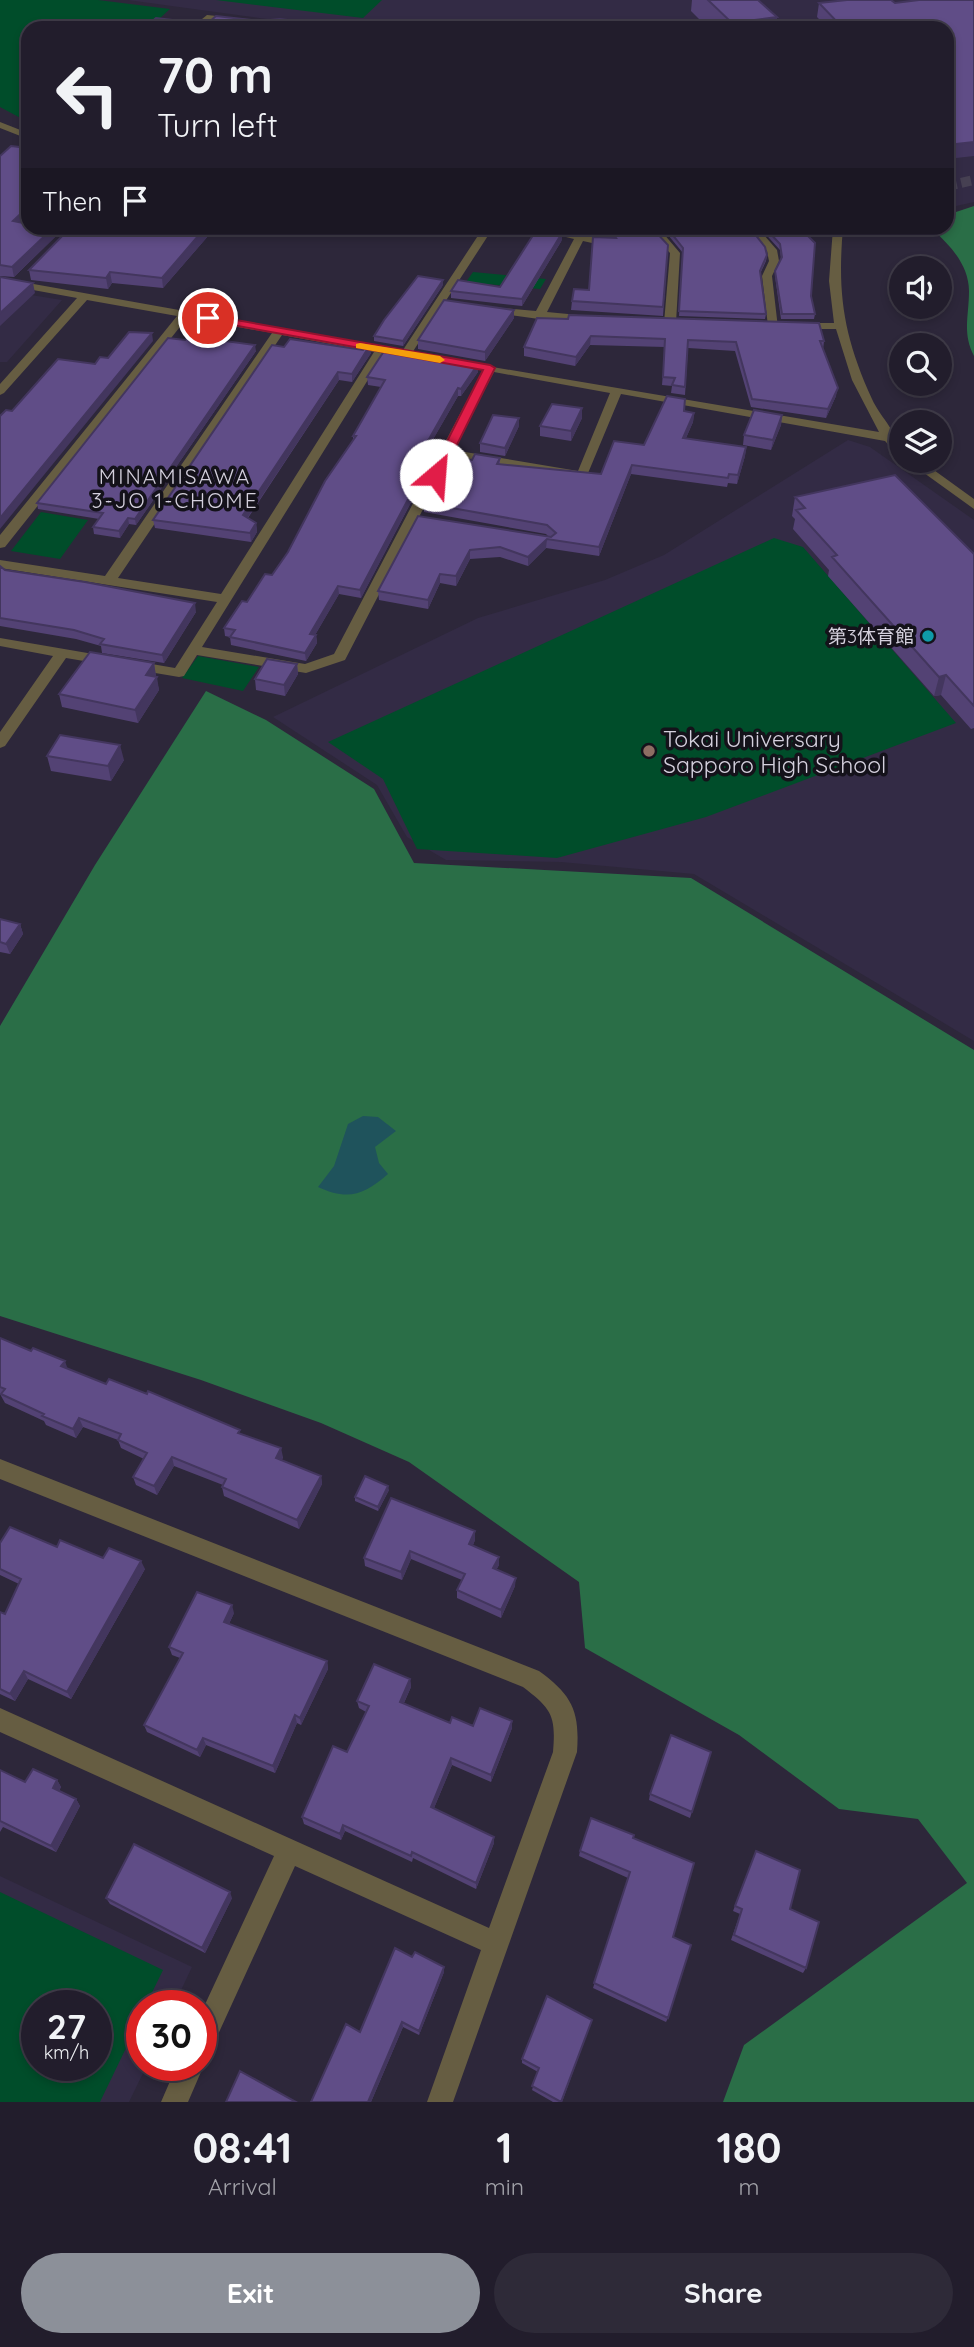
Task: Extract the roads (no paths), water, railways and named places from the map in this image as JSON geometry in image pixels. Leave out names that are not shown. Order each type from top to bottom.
[{"type":"street","points":[[203,21],[207,18],[237,21]]},
{"type":"street","points":[[1,126],[21,133]]},
{"type":"street","points":[[0,281],[412,355],[446,303],[484,235]]},
{"type":"street","points":[[566,235],[593,240],[627,235]]},
{"type":"street","points":[[659,235],[675,253],[670,323]]},
{"type":"street","points":[[759,235],[772,250],[774,261],[767,276],[774,326]]},
{"type":"street","points":[[838,235],[834,285],[842,326],[865,399],[889,441]]},
{"type":"street","points":[[539,316],[580,238]]},
{"type":"street","points":[[19,284],[28,275]]},
{"type":"street","points":[[0,391],[85,296]]},
{"type":"street","points":[[477,308],[539,316],[604,320]]},
{"type":"street","points":[[0,544],[184,314]]},
{"type":"street","points":[[657,322],[683,323]]},
{"type":"street","points":[[761,326],[842,326]]},
{"type":"street","points":[[109,581],[279,331]]},
{"type":"street","points":[[0,642],[179,673],[381,349]]},
{"type":"street","points":[[442,360],[885,437]]},
{"type":"street","points":[[193,650],[306,669],[340,657],[420,519],[447,453],[490,368]]},
{"type":"street","points":[[447,453],[582,475],[617,390]]},
{"type":"street","points":[[930,473],[974,505]]},
{"type":"street","points":[[0,564],[225,599]]},
{"type":"street","points":[[0,743],[63,652]]},
{"type":"street","points":[[0,1469],[531,1679],[554,1696],[568,1721],[565,1752],[440,2102]]},
{"type":"street","points":[[0,1720],[498,1945]]},
{"type":"street","points":[[217,2008],[289,1850]]},
{"type":"street","points":[[174,2102],[184,2081]]},
{"type":"tunnel","points":[[954,184],[974,180]]},
{"type":"place","name":"第3体育館","points":[[928,636]]},
{"type":"place","name":"Tokai Universary Sapporo High School","points":[[649,751]]},
{"type":"district","name":"MINAMISAWA 3-JO 1-CHOME","points":[[175,488]]}]
